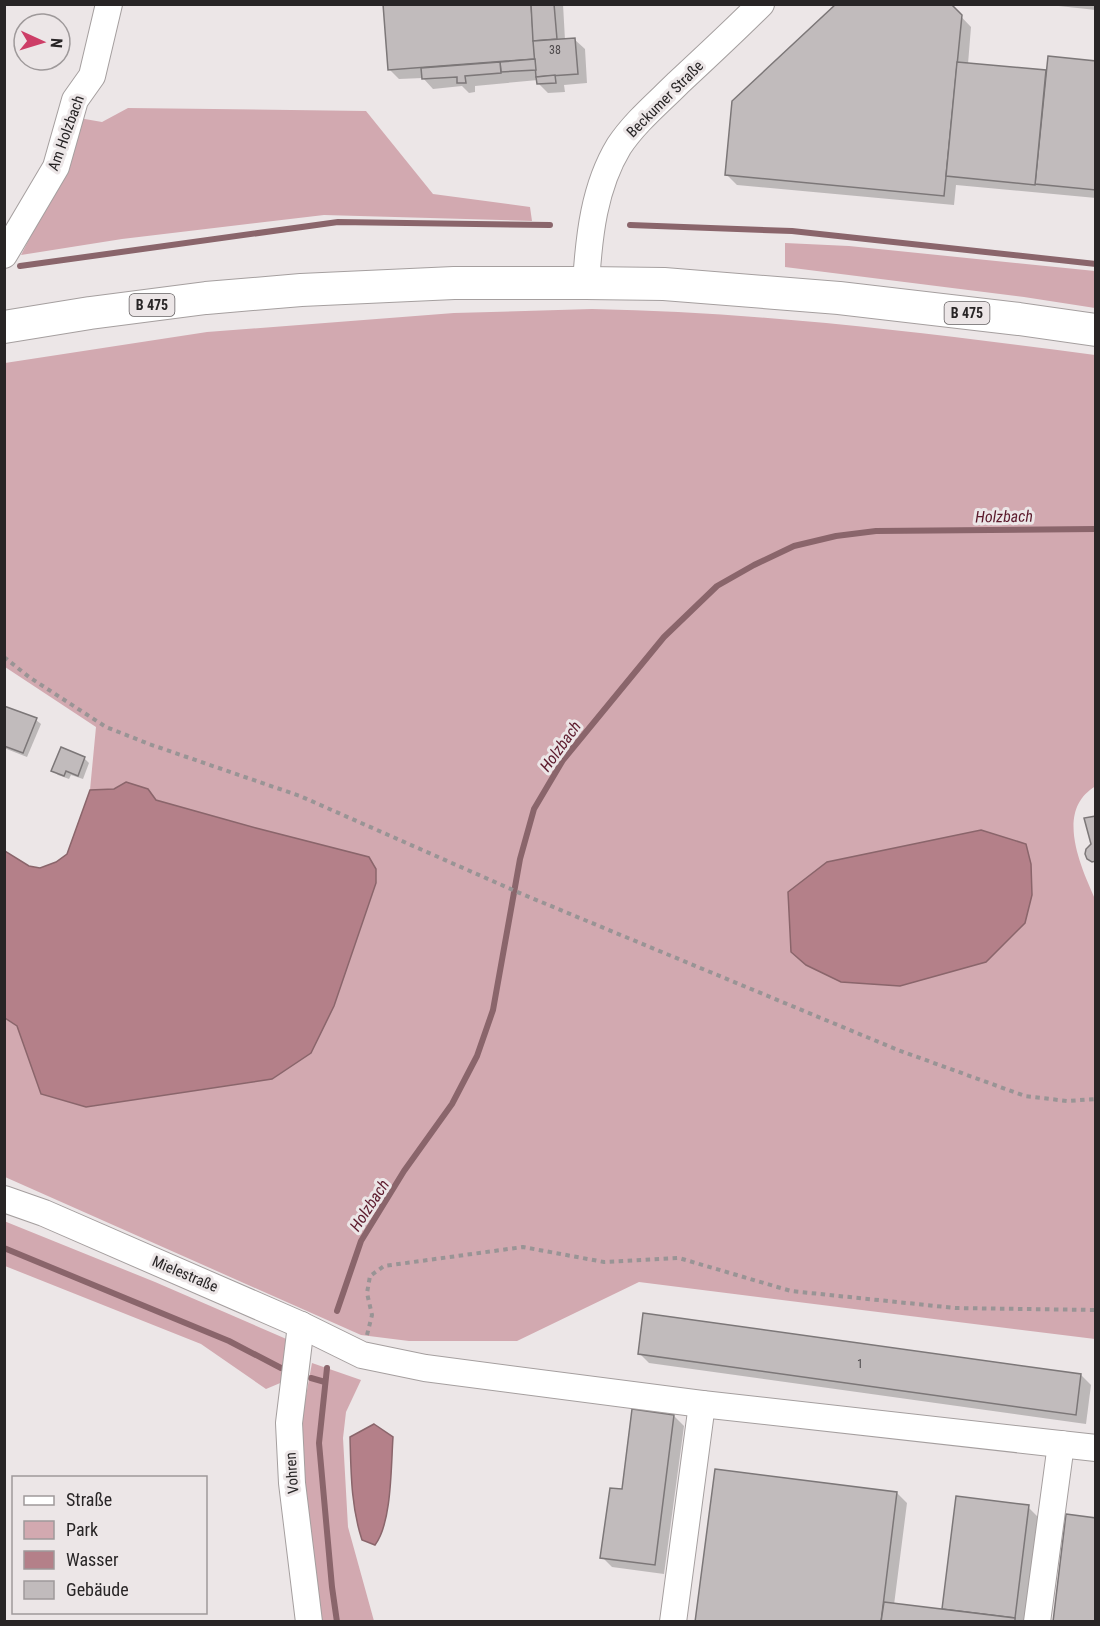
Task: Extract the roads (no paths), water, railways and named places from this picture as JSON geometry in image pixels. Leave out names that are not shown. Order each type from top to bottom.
[{"type":"main road","name":"B 475","points":[[4,327],[206,298],[454,283],[586,283],[664,284],[839,298],[1095,330]]},
{"type":"street","name":"Am Holzbach","points":[[4,255],[56,167],[75,100],[92,76],[109,4]]},
{"type":"street","name":"Beckumer Straße","points":[[586,283],[589,238],[595,205],[603,180],[619,147],[642,118],[761,4]]},
{"type":"street","name":"Mielestraße","points":[[4,1199],[44,1213],[300,1325],[362,1355],[424,1368],[702,1404],[1095,1448]]},
{"type":"street","name":"Vohren","points":[[300,1325],[289,1423],[292,1483],[309,1622]]},
{"type":"street","points":[[673,1622],[702,1404]]},
{"type":"street","points":[[1037,1622],[1061,1444]]},
{"type":"water","points":[[126,782],[148,789],[156,800],[369,857],[376,869],[376,883],[334,1006],[311,1053],[272,1079],[86,1107],[41,1094],[17,1026],[5,1018],[5,851],[29,866],[40,868],[56,862],[67,854],[90,790],[114,789]]},
{"type":"water","points":[[981,830],[1026,844],[1031,864],[1032,895],[1025,923],[986,962],[900,986],[841,982],[806,965],[791,952],[788,892],[827,862]]},
{"type":"water","points":[[374,1424],[393,1437],[388,1509],[381,1535],[375,1545],[362,1540],[358,1528],[352,1489],[350,1437]]},
{"type":"waterway","points":[[20,266],[338,222],[550,225]]},
{"type":"waterway","points":[[630,225],[792,231],[1096,264]]},
{"type":"waterway","name":"Holzbach","points":[[337,1311],[361,1241],[404,1171],[452,1104],[477,1056],[493,1010],[520,859],[534,809],[563,760],[664,637],[717,586],[794,546],[836,536],[876,531],[1096,529]]},
{"type":"waterway","points":[[4,1248],[229,1341],[281,1368]]},
{"type":"waterway","name":"Holzbach","points":[[327,1368],[319,1443],[337,1622]]},
{"type":"waterway","points":[[311,1378],[325,1382]]}]
